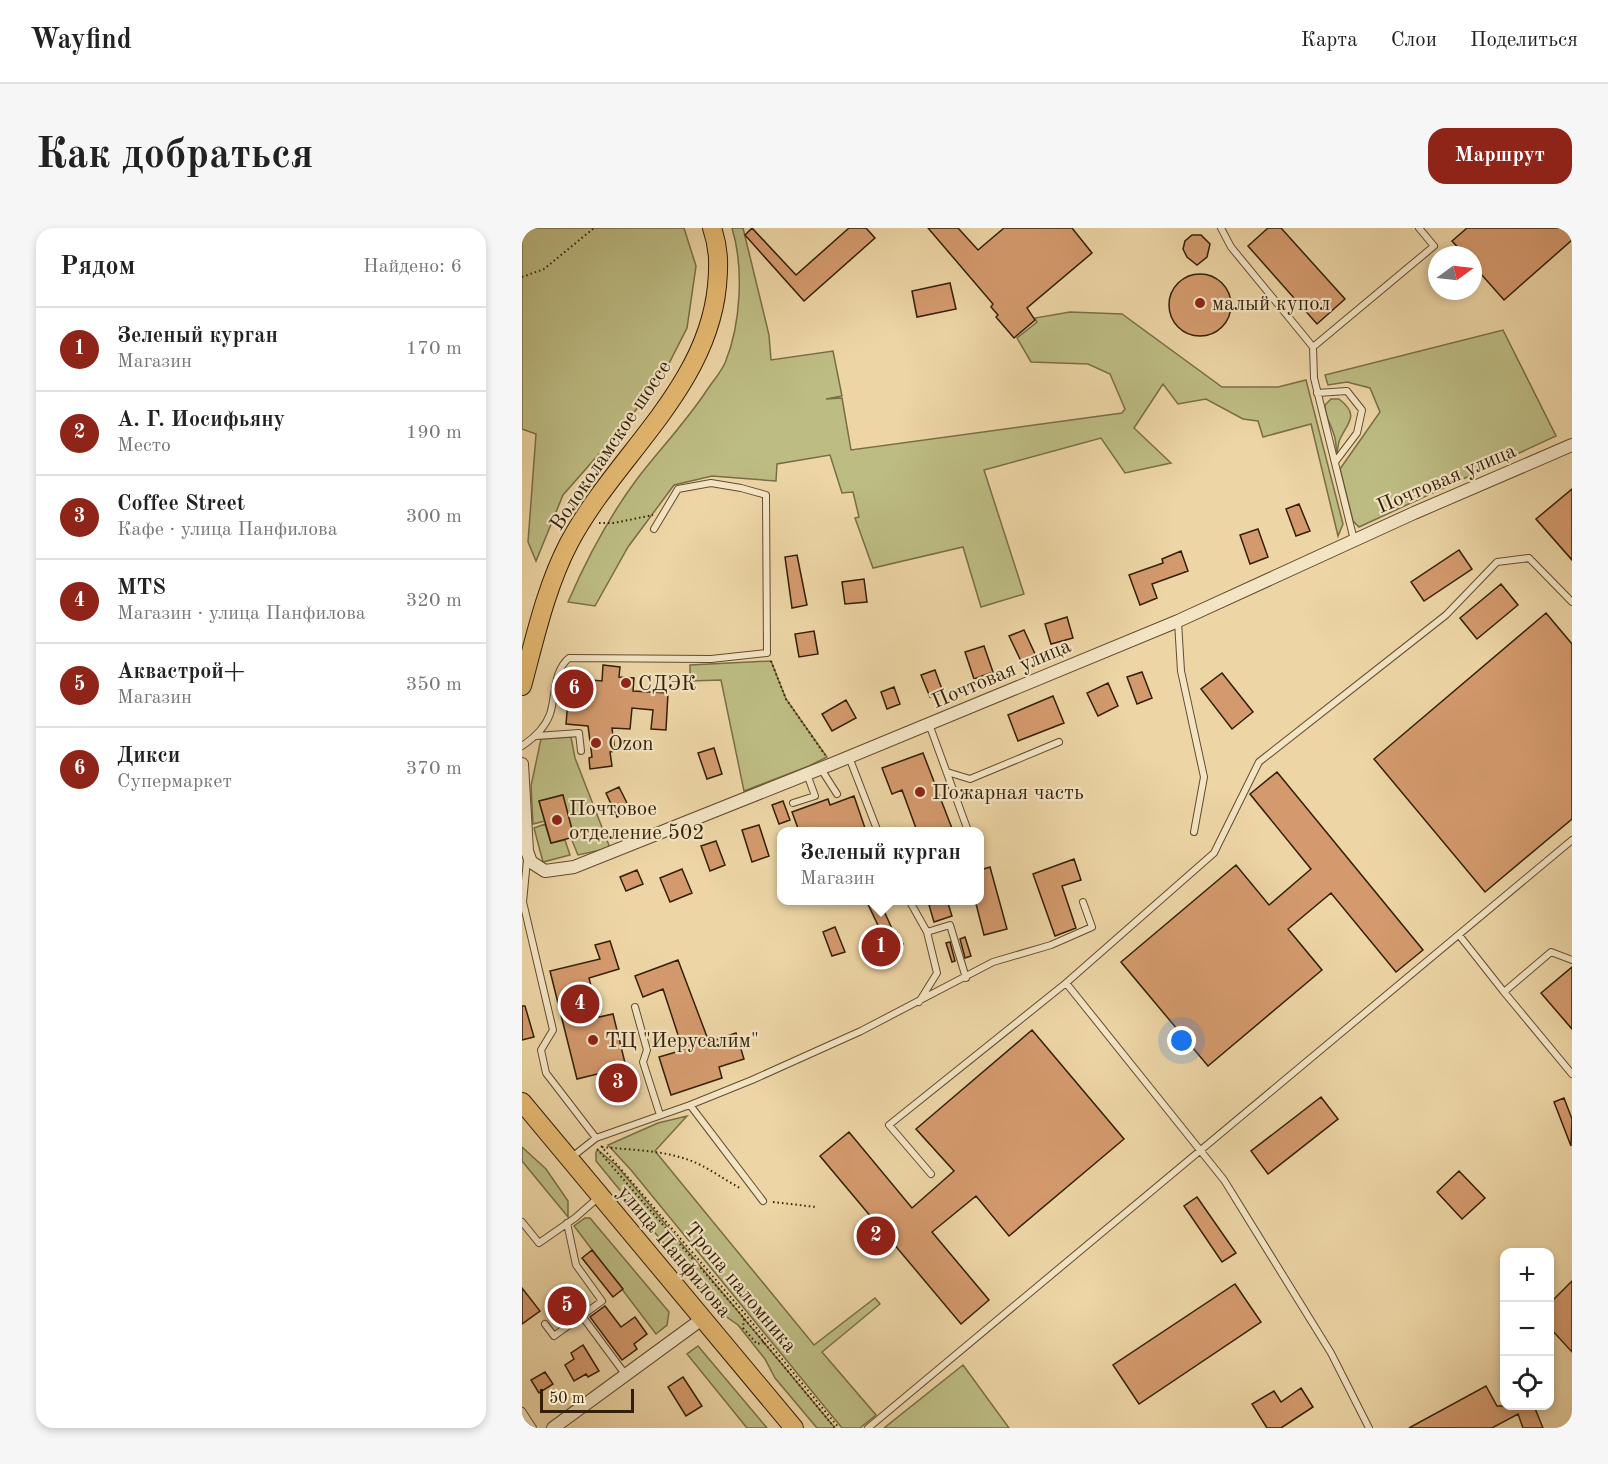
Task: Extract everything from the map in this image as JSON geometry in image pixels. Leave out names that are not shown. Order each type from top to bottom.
[{"type":"main road","name":"Волоколамское шоссе","points":[[522,686],[526,658],[548,591],[568,545],[593,503],[687,377],[712,316],[719,250],[712,228]]},
{"type":"main road","name":"улица Панфилова","points":[[522,1102],[794,1428]]},
{"type":"street","name":"Почтовая улица","points":[[527,851],[531,862],[545,872],[574,867],[849,757],[1178,621],[1354,540],[1572,445]]},
{"type":"street","points":[[522,764],[527,851]]},
{"type":"street","points":[[554,1428],[702,1319]]},
{"type":"lane","points":[[1221,228],[1231,247],[1313,347],[1317,393],[1354,540]]},
{"type":"lane","points":[[1313,347],[1434,246],[1419,228]]},
{"type":"lane","points":[[1317,393],[1347,391],[1362,410],[1357,433],[1335,462]]},
{"type":"lane","points":[[522,746],[536,736],[549,716],[561,665],[569,658],[711,659],[767,653],[766,495],[711,483],[678,489],[654,529]]},
{"type":"lane","points":[[931,1173],[889,1125],[1066,983],[1214,853],[1259,762],[1446,615],[1497,562],[1529,558],[1572,602]]},
{"type":"lane","points":[[1178,621],[1181,671],[1203,777],[1194,832]]},
{"type":"lane","points":[[929,724],[967,827]]},
{"type":"lane","points":[[536,736],[579,733],[581,751]]},
{"type":"lane","points":[[947,772],[970,779],[1059,742]]},
{"type":"lane","points":[[849,757],[876,827]]},
{"type":"lane","points":[[826,766],[837,794]]},
{"type":"lane","points":[[793,803],[815,796],[807,774]]},
{"type":"lane","points":[[868,1428],[1571,843]]},
{"type":"lane","points":[[527,851],[523,902],[553,1030],[541,1050],[546,1073],[593,1140]]},
{"type":"lane","points":[[569,1159],[593,1140],[690,1105],[850,1036],[919,1003],[993,962],[1051,945],[1092,927],[1083,902]]},
{"type":"lane","points":[[912,905],[927,932],[937,973],[919,1003]]},
{"type":"lane","points":[[927,932],[950,925],[966,978]]},
{"type":"lane","points":[[1459,935],[1572,1074]]},
{"type":"lane","points":[[1504,992],[1551,952],[1572,960]]},
{"type":"lane","points":[[1066,983],[1224,1180],[1331,1353],[1369,1428]]},
{"type":"lane","points":[[635,1007],[647,1050],[643,1062],[660,1115]]},
{"type":"lane","points":[[690,1105],[763,1201]]},
{"type":"lane","points":[[522,1222],[539,1243],[600,1196]]},
{"type":"lane","points":[[545,1324],[554,1336],[602,1302],[576,1265],[567,1223]]},
{"type":"lane","points":[[582,1316],[625,1374]]},
{"type":"lane","points":[[522,1411],[533,1428]]},
{"type":"path","points":[[522,277],[544,269],[594,228]]},
{"type":"path","points":[[596,522],[614,523],[664,512]]},
{"type":"path","points":[[767,653],[786,699],[826,766]]},
{"type":"path","points":[[593,1140],[766,1342],[835,1428]]},
{"type":"path","name":"Тропа паломника","points":[[593,1140],[602,1147],[745,1313],[766,1342],[839,1428]]},
{"type":"path","points":[[602,1147],[655,1151],[688,1159],[763,1201],[816,1207]]},
{"type":"path","points":[[745,1313],[743,1328],[757,1344],[766,1342]]},
{"type":"shaded area","points":[[522,228],[684,228],[696,266],[687,328],[661,379],[563,495],[536,561],[528,542],[536,434],[522,429]]},
{"type":"shaded area","points":[[732,228],[743,228],[769,335],[771,360],[833,351],[842,396],[826,399],[842,398],[851,450],[1122,413],[1125,409],[1110,374],[1088,364],[1031,362],[1017,338],[1037,322],[1035,318],[1070,312],[1122,314],[1222,387],[1278,387],[1306,380],[1343,524],[1338,536],[1311,424],[1263,437],[1258,421],[1243,419],[1206,399],[1178,404],[1163,384],[1134,428],[1171,463],[1125,473],[1101,438],[984,470],[1024,594],[981,607],[963,547],[873,568],[855,518],[859,517],[853,492],[842,493],[830,455],[777,464],[776,481],[712,476],[674,485],[628,547],[595,606],[568,602],[607,523],[637,479],[690,413],[725,363],[735,331],[739,296],[738,260]]},
{"type":"shaded area","points":[[1503,330],[1556,436],[1359,527],[1353,521],[1340,469],[1380,412],[1370,388],[1347,382],[1328,385],[1325,375]]},
{"type":"shaded area","points":[[1331,399],[1339,399],[1351,414],[1349,423],[1339,441],[1337,453],[1335,438],[1325,410],[1325,405]]},
{"type":"shaded area","points":[[771,661],[786,699],[827,757],[744,791],[721,680],[690,681],[690,665]]},
{"type":"shaded area","points":[[571,737],[575,758],[610,848],[578,855],[571,838],[574,837],[562,795],[539,801],[545,821],[533,824],[531,786],[541,739]]},
{"type":"shaded area","points":[[545,824],[551,843],[565,840],[570,855],[543,862],[534,828]]},
{"type":"shaded area","points":[[687,1116],[655,1151],[814,1345],[875,1298],[880,1304],[822,1352],[876,1415],[860,1428],[842,1428],[608,1145],[658,1123]]},
{"type":"shaded area","points":[[522,1147],[546,1169],[568,1201],[568,1217],[522,1161]]},
{"type":"shaded area","points":[[598,1150],[617,1166],[835,1428],[817,1428],[775,1378],[765,1359],[738,1325],[721,1313],[596,1161]]},
{"type":"shaded area","points":[[585,1218],[590,1218],[669,1312],[667,1325],[656,1334],[574,1226]]},
{"type":"shaded area","points":[[698,1346],[767,1428],[747,1428],[687,1354]]},
{"type":"shaded area","points":[[963,1365],[1009,1428],[884,1428]]},
{"type":"building","points":[[752,228],[796,275],[849,228],[866,228],[875,238],[804,301],[745,235]]},
{"type":"building","points":[[928,228],[958,228],[978,250],[1004,228],[1072,228],[1092,253],[1027,308],[1035,320],[1014,338],[996,317],[998,315],[991,307],[993,304]]},
{"type":"building","points":[[1268,228],[1281,228],[1345,299],[1317,324],[1248,246]]},
{"type":"building","points":[[1467,228],[1565,228],[1572,236],[1572,240],[1504,300],[1482,275],[1482,246],[1457,246],[1452,241]]},
{"type":"building","points":[[1192,235],[1201,235],[1210,244],[1207,257],[1197,265],[1187,257],[1183,249],[1185,241]]},
{"type":"building","name":"малый купол","points":[[1200,274],[1212,276],[1222,283],[1229,293],[1231,305],[1229,317],[1222,327],[1212,334],[1200,336],[1188,334],[1178,327],[1171,317],[1169,305],[1171,293],[1178,283],[1188,276]]},
{"type":"building","points":[[950,283],[956,309],[917,317],[912,291]]},
{"type":"building","points":[[1572,489],[1572,560],[1536,519]]},
{"type":"building","points":[[1299,504],[1310,531],[1296,536],[1286,509]]},
{"type":"building","points":[[1258,529],[1268,557],[1250,564],[1240,535]]},
{"type":"building","points":[[1459,550],[1472,569],[1424,601],[1411,582]]},
{"type":"building","points":[[1181,551],[1188,571],[1152,584],[1157,598],[1140,605],[1129,575],[1163,563],[1162,559]]},
{"type":"building","points":[[797,555],[807,605],[792,608],[785,557]]},
{"type":"building","points":[[864,579],[867,602],[845,604],[842,582]]},
{"type":"building","points":[[1501,584],[1518,605],[1477,639],[1460,618]]},
{"type":"building","points":[[1546,613],[1572,644],[1572,819],[1485,892],[1374,759]]},
{"type":"building","points":[[1067,617],[1073,638],[1051,644],[1045,624]]},
{"type":"building","points":[[1024,630],[1035,654],[1021,661],[1009,636]]},
{"type":"building","points":[[814,631],[818,654],[799,657],[795,634]]},
{"type":"building","points":[[984,646],[993,672],[974,679],[965,652]]},
{"type":"building","points":[[603,665],[620,667],[619,677],[634,678],[633,691],[668,693],[666,730],[651,729],[653,710],[632,708],[630,729],[612,728],[615,751],[610,752],[612,766],[590,769],[589,758],[592,757],[588,726],[566,724],[570,678],[602,681]]},
{"type":"building","points":[[935,670],[943,692],[930,697],[921,675]]},
{"type":"building","points":[[1142,672],[1152,698],[1137,704],[1127,677]]},
{"type":"building","points":[[1222,673],[1253,712],[1232,729],[1201,689]]},
{"type":"building","points":[[1108,683],[1118,706],[1098,716],[1087,693]]},
{"type":"building","points":[[894,687],[900,704],[887,709],[881,692]]},
{"type":"building","points":[[1053,696],[1064,723],[1018,741],[1008,715]]},
{"type":"building","points":[[846,700],[856,718],[832,731],[822,714]]},
{"type":"building","points":[[714,748],[722,774],[707,779],[698,753]]},
{"type":"building","name":"Пожарная часть","points":[[923,753],[951,827],[916,827],[902,790],[892,794],[882,768]]},
{"type":"building","points":[[1277,772],[1423,950],[1396,972],[1331,893],[1288,929],[1322,970],[1208,1066],[1121,962],[1236,865],[1269,905],[1311,869],[1250,794]]},
{"type":"building","points":[[619,787],[631,811],[617,817],[606,793]]},
{"type":"building","name":"Почтовое отделение 502","points":[[563,795],[574,837],[551,843],[539,801]]},
{"type":"building","points":[[854,796],[865,827],[798,827],[792,812],[828,799],[830,805]]},
{"type":"building","points":[[783,801],[790,820],[779,824],[772,805]]},
{"type":"building","points":[[759,825],[769,856],[752,862],[742,830]]},
{"type":"building","points":[[716,841],[725,865],[710,871],[701,846]]},
{"type":"building","points":[[1074,859],[1081,880],[1062,886],[1076,928],[1055,936],[1033,874]]},
{"type":"building","points":[[990,867],[1007,929],[984,935],[976,905],[984,905],[984,869]]},
{"type":"building","points":[[682,869],[692,893],[670,902],[660,878]]},
{"type":"building","points":[[637,870],[643,884],[626,891],[620,877]]},
{"type":"building","points":[[868,905],[881,905],[894,933],[897,932],[903,944],[867,962],[861,949],[884,938]]},
{"type":"building","points":[[929,905],[949,905],[952,916],[934,922]]},
{"type":"building","points":[[835,927],[845,952],[832,956],[823,932]]},
{"type":"building","points":[[965,937],[971,956],[965,958],[960,939]]},
{"type":"building","points":[[610,941],[619,969],[589,978],[599,1017],[613,1014],[626,1067],[577,1079],[550,971],[600,959],[595,945]]},
{"type":"building","points":[[950,942],[955,961],[952,962],[946,943]]},
{"type":"building","points":[[678,960],[709,1042],[736,1033],[744,1059],[719,1067],[722,1078],[671,1095],[659,1057],[683,1050],[663,989],[643,997],[635,976]]},
{"type":"building","points":[[1572,967],[1572,1029],[1541,993]]},
{"type":"building","points":[[522,1006],[525,1006],[534,1037],[522,1040]]},
{"type":"building","points":[[1032,1030],[1124,1139],[1009,1236],[976,1196],[932,1232],[989,1300],[961,1324],[820,1156],[849,1132],[912,1208],[954,1171],[916,1129]]},
{"type":"building","points":[[1321,1097],[1338,1119],[1268,1174],[1251,1151]]},
{"type":"building","points":[[1564,1098],[1572,1119],[1571,1146],[1554,1102]]},
{"type":"building","points":[[1459,1171],[1485,1198],[1462,1219],[1437,1192]]},
{"type":"building","points":[[1197,1197],[1236,1253],[1222,1262],[1184,1206]]},
{"type":"building","points":[[592,1250],[623,1289],[613,1297],[582,1258]]},
{"type":"building","points":[[1572,1281],[1572,1352],[1554,1332],[1554,1299]]},
{"type":"building","points":[[1235,1284],[1261,1322],[1139,1404],[1113,1365]]},
{"type":"building","points":[[522,1288],[540,1311],[522,1324]]},
{"type":"building","points":[[571,1289],[583,1308],[563,1323],[550,1302]]},
{"type":"building","points":[[605,1306],[621,1327],[635,1317],[647,1334],[634,1344],[637,1349],[622,1360],[590,1317]]},
{"type":"building","points":[[583,1345],[599,1371],[588,1377],[586,1374],[574,1381],[565,1365],[574,1359],[571,1353]]},
{"type":"building","points":[[545,1372],[553,1384],[539,1393],[531,1380]]},
{"type":"building","points":[[683,1377],[702,1406],[686,1416],[668,1387]]},
{"type":"building","points":[[1486,1386],[1497,1406],[1500,1406],[1500,1410],[1536,1410],[1543,1428],[1523,1428],[1518,1414],[1492,1428],[1409,1428]]},
{"type":"building","points":[[1301,1388],[1313,1407],[1281,1428],[1267,1428],[1252,1404],[1274,1391],[1281,1402]]},
{"type":"place","name":"малый купол","points":[[1200,303]]},
{"type":"place","name":"СДЭК","points":[[626,683]]},
{"type":"place","name":"Дикси","points":[[574,689]]},
{"type":"place","name":"Ozon","points":[[596,743]]},
{"type":"place","name":"Пожарная часть","points":[[920,792]]},
{"type":"place","name":"Почтовое отделение 502","points":[[557,820]]},
{"type":"place","name":"Зеленый курган","points":[[881,947]]},
{"type":"place","name":"MTS","points":[[580,1004]]},
{"type":"place","name":"ТЦ \"Иерусалим\"","points":[[593,1040]]},
{"type":"place","name":"Coffee Street","points":[[618,1083]]},
{"type":"place","name":"А. Г. Иосифьяну","points":[[876,1236]]},
{"type":"place","name":"Аквастрой+","points":[[567,1306]]}]
